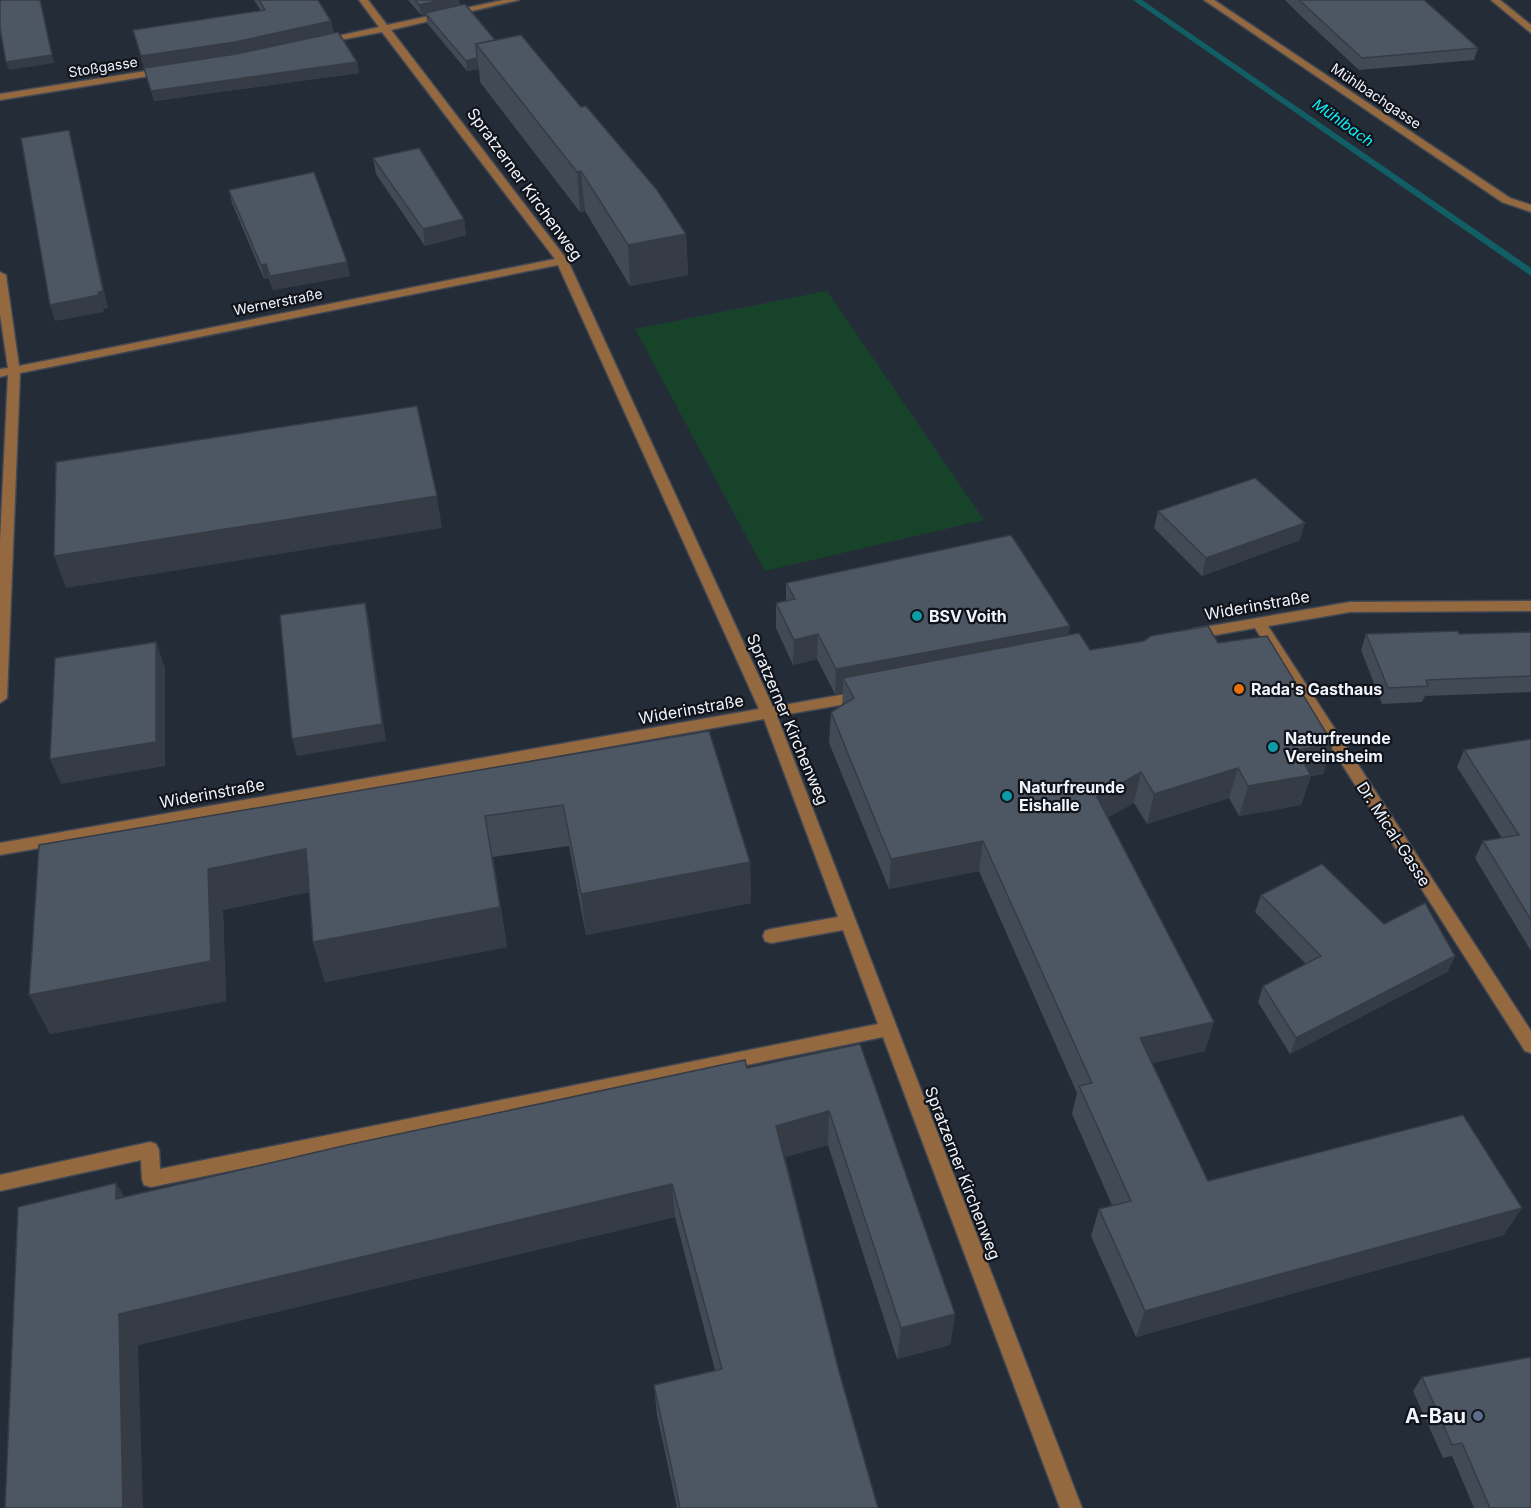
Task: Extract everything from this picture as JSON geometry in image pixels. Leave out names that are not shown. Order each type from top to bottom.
[{"type":"street","name":"Spratzerner Kirchenweg","points":[[363,0],[388,29],[562,261],[769,714],[1071,1508]]},
{"type":"street","points":[[307,45],[515,0]]},
{"type":"street","name":"Mühlbachgasse","points":[[1208,0],[1506,200],[1531,209]]},
{"type":"street","points":[[1495,0],[1531,30]]},
{"type":"street","name":"Stoßgasse","points":[[0,98],[170,70]]},
{"type":"street","name":"Wernerstraße","points":[[7,371],[562,261]]},
{"type":"street","points":[[0,275],[7,371],[0,698]]},
{"type":"street","name":"Widerinstraße","points":[[1177,637],[1350,608],[1531,606]]},
{"type":"street","name":"Dr. Mical-Gasse","points":[[1258,622],[1531,1046]]},
{"type":"street","name":"Widerinstraße","points":[[0,849],[874,694]]},
{"type":"street","points":[[771,936],[849,922]]},
{"type":"street","points":[[0,1184],[150,1150],[151,1179],[889,1029]]},
{"type":"green space","points":[[827,291],[984,520],[765,571],[635,329]]},
{"type":"building","points":[[0,0],[40,0],[52,55],[6,62],[0,28]]},
{"type":"building","points":[[259,0],[318,0],[331,21],[235,42],[141,56],[133,30],[265,10]]},
{"type":"building","points":[[415,0],[441,0],[419,5]]},
{"type":"building","points":[[1299,0],[1424,0],[1478,48],[1362,58]]},
{"type":"building","points":[[465,4],[495,40],[476,44],[477,58],[466,61],[425,13]]},
{"type":"building","points":[[338,32],[357,62],[151,91],[144,68],[236,54]]},
{"type":"building","points":[[521,35],[581,107],[586,106],[657,190],[686,234],[628,245],[581,171],[577,172],[476,44]]},
{"type":"building","points":[[69,130],[103,291],[98,292],[99,295],[50,305],[21,138]]},
{"type":"building","points":[[419,148],[464,219],[423,229],[373,158]]},
{"type":"building","points":[[314,172],[347,262],[270,276],[266,264],[261,265],[229,190]]},
{"type":"building","points":[[417,406],[437,496],[54,556],[56,462]]},
{"type":"building","points":[[1255,478],[1305,523],[1206,558],[1158,511]]},
{"type":"building","name":"BSV Voith","points":[[1011,535],[1070,626],[836,669],[818,634],[794,640],[776,603],[795,599],[786,583]]},
{"type":"building","points":[[365,603],[382,724],[292,739],[280,615]]},
{"type":"building","points":[[1208,626],[1218,643],[1267,636],[1333,744],[1296,750],[1311,775],[1248,786],[1238,768],[1154,794],[1141,772],[1097,797],[1214,1022],[1140,1038],[1208,1181],[1463,1115],[1522,1208],[1145,1311],[1099,1209],[1131,1201],[1079,1086],[1092,1083],[983,841],[891,859],[831,712],[854,698],[843,678],[1079,633],[1090,650],[1144,641],[1151,636]]},
{"type":"building","points":[[1458,631],[1459,634],[1531,632],[1531,676],[1426,680],[1428,686],[1388,688],[1366,634]]},
{"type":"building","points":[[156,642],[156,742],[50,759],[55,658]]},
{"type":"building","points":[[709,731],[750,862],[581,894],[563,805],[485,816],[500,907],[313,942],[306,849],[208,869],[211,961],[29,995],[39,845]]},
{"type":"building","points":[[1531,739],[1531,920],[1483,841],[1519,835],[1464,750]]},
{"type":"building","points":[[1322,864],[1384,924],[1425,903],[1455,956],[1296,1038],[1263,986],[1321,956],[1261,895]]},
{"type":"building","points":[[860,1044],[955,1314],[901,1328],[829,1111],[776,1126],[840,1375],[878,1508],[680,1508],[654,1385],[722,1369],[672,1184],[119,1314],[123,1508],[5,1508],[18,1207],[116,1183],[116,1199],[347,1145],[745,1060],[747,1068]]},
{"type":"building","points":[[1531,1357],[1531,1508],[1490,1508],[1462,1443],[1452,1445],[1422,1377]]},
{"type":"waterway","name":"Mühlbach","points":[[1137,0],[1531,273]]},
{"type":"place","name":"BSV Voith","points":[[917,616]]},
{"type":"place","name":"Rada's Gasthaus","points":[[1239,689]]},
{"type":"place","name":"Naturfreunde Vereinsheim","points":[[1273,747]]},
{"type":"place","name":"Naturfreunde Eishalle","points":[[1007,796]]},
{"type":"place","name":"A-Bau","points":[[1478,1416]]}]
